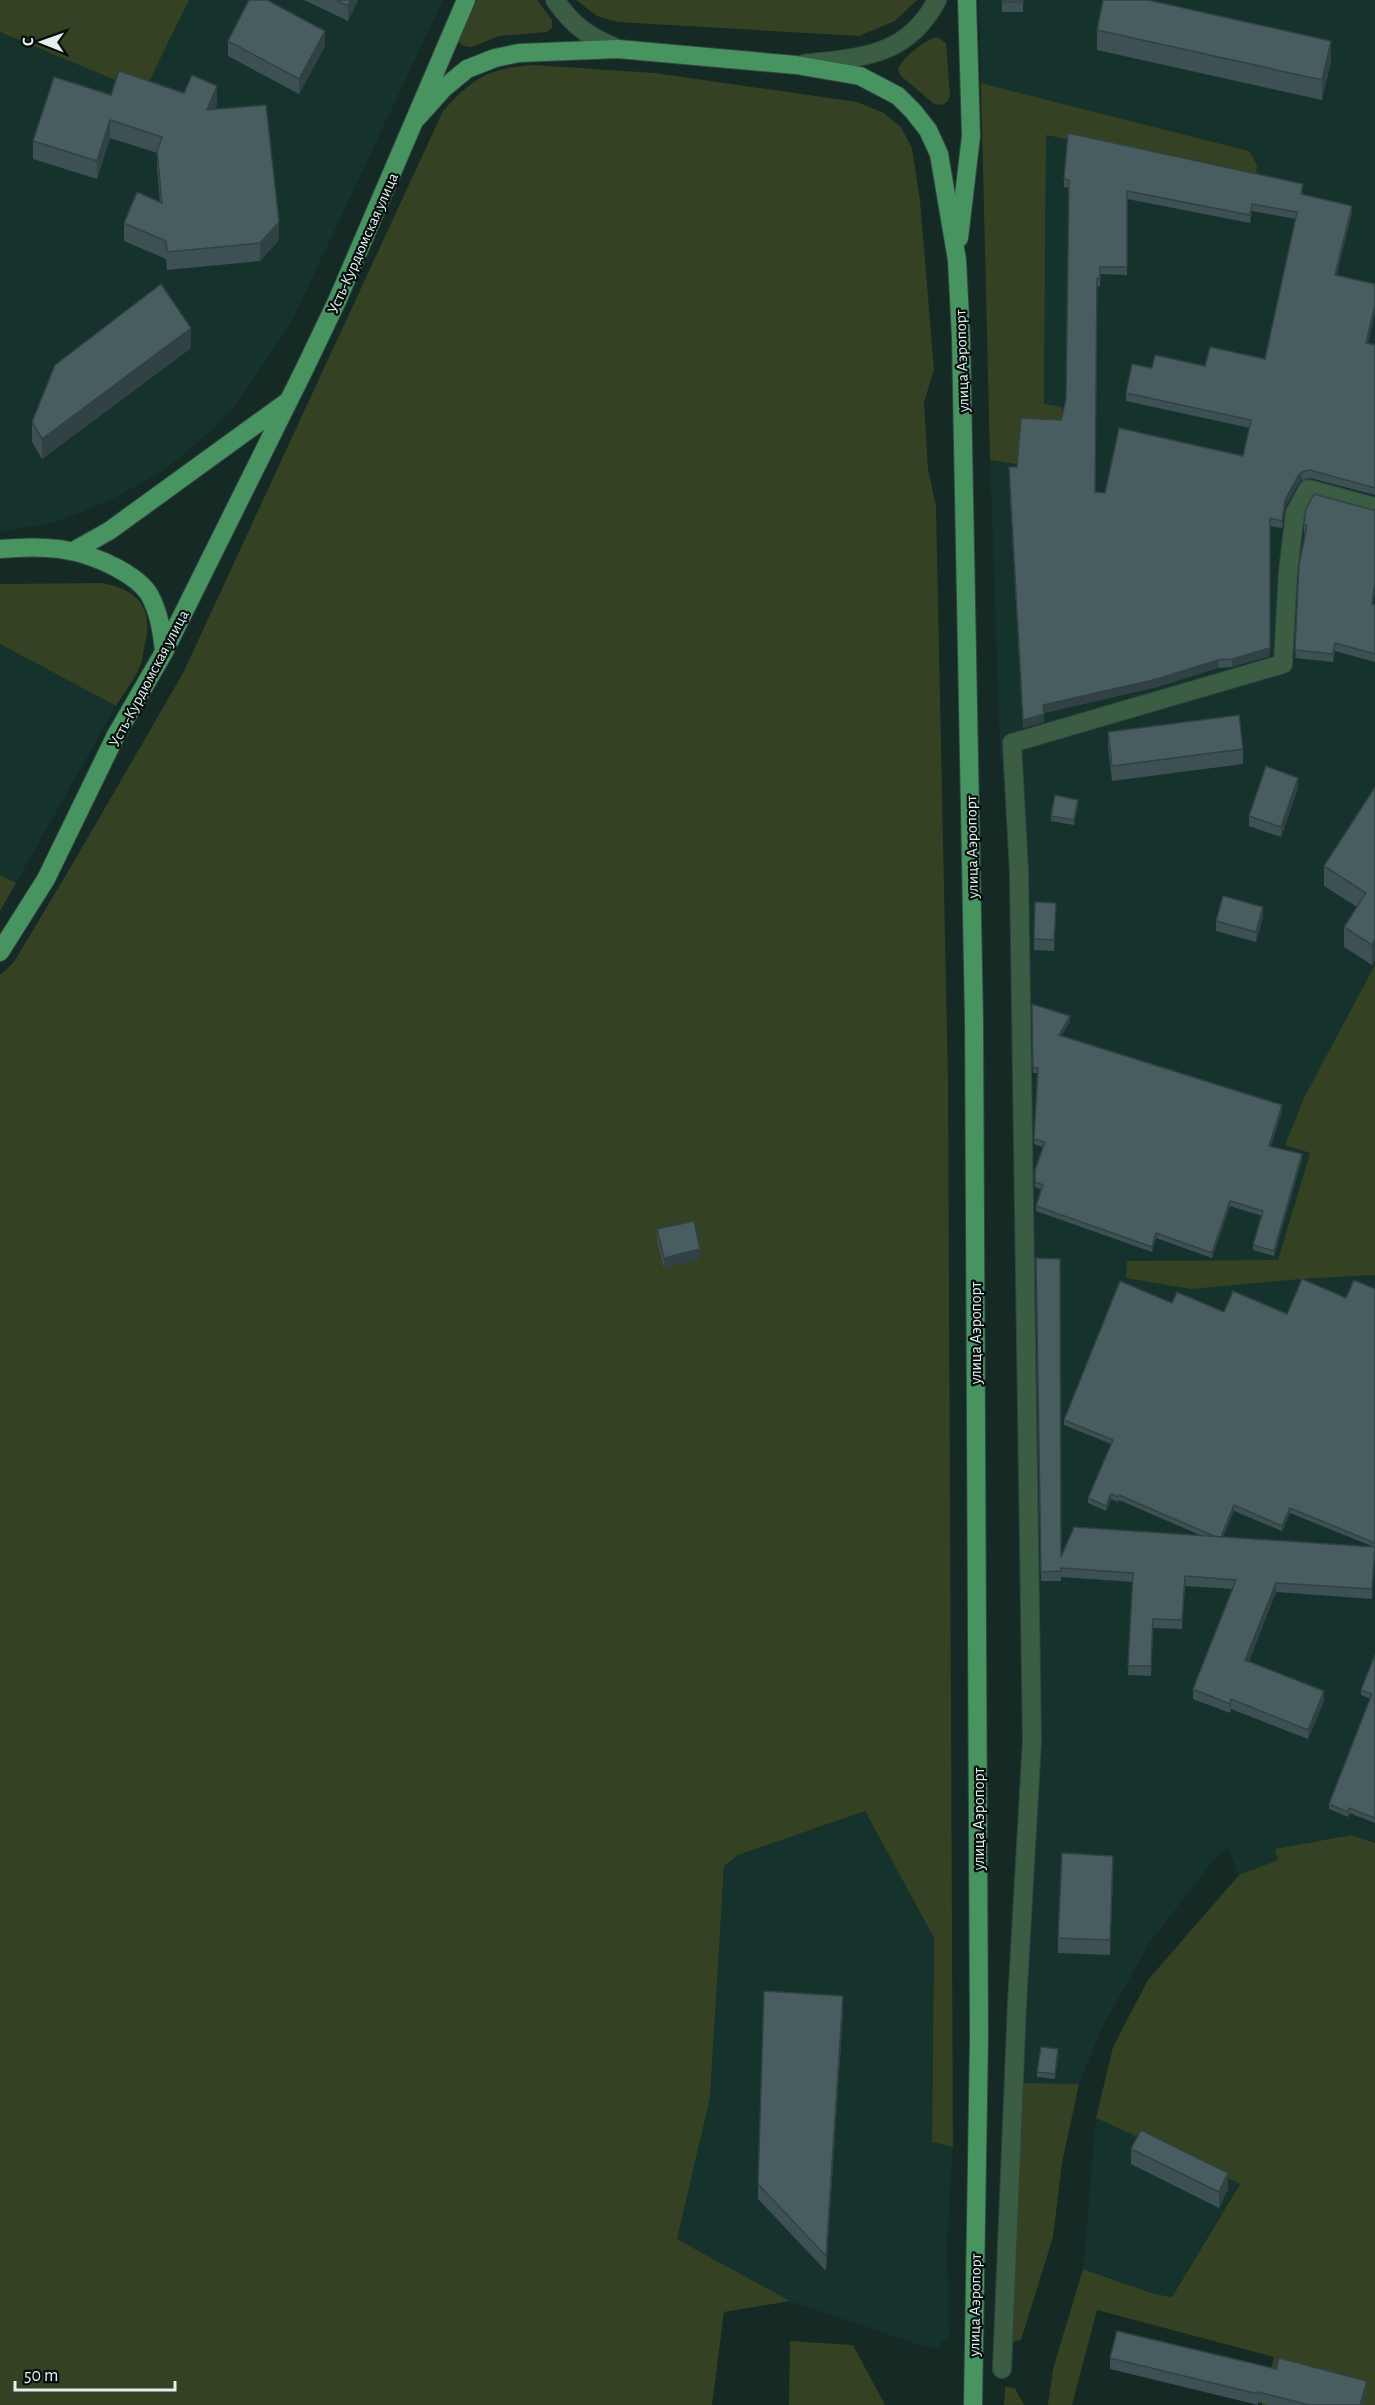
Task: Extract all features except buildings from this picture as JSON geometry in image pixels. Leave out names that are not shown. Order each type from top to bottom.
[{"type":"main road","name":"Усть-Курдюмская улица","points":[[0,952],[46,879],[116,735],[164,652],[290,399],[337,302],[466,0]]},
{"type":"main road","points":[[957,260],[971,136],[967,0]]},
{"type":"main road","points":[[417,118],[444,88],[467,69],[495,58],[519,53],[618,49],[833,69],[860,76],[898,96],[928,130],[939,154],[957,260]]},
{"type":"main road","name":"улица Аэропорт","points":[[957,260],[961,349],[974,1020],[979,2038],[973,2405]]},
{"type":"main road","name":"Усть-Курдюмская улица","points":[[75,550],[109,531],[188,476],[290,399]]},
{"type":"main road","points":[[0,549],[33,546],[75,550],[129,575],[148,592],[161,622],[164,652]]},
{"type":"street","points":[[555,0],[572,23],[585,33],[618,49]]},
{"type":"street","points":[[796,65],[885,51],[909,38],[927,19],[937,0]]},
{"type":"street","points":[[1002,2369],[1017,2015],[1032,1741],[1019,872],[1012,743],[1283,664],[1288,573],[1295,513],[1308,489],[1375,507]]},
{"type":"shaded area","points":[[0,0],[189,0],[144,92],[0,32]]},
{"type":"shaded area","points":[[189,0],[443,0],[291,323],[235,406],[211,431],[165,470],[112,499],[57,522],[0,532],[0,32],[144,92]]},
{"type":"shaded area","points":[[477,0],[537,0],[552,20],[552,28],[547,32],[499,36],[472,47],[463,46],[458,41]]},
{"type":"shaded area","points":[[576,0],[917,0],[895,21],[859,36],[617,22],[597,16]]},
{"type":"shaded area","points":[[979,0],[1375,0],[1375,965],[1285,1144],[1310,1153],[1278,1260],[1128,1261],[1127,1278],[1300,1279],[1375,1275],[1375,1843],[1351,1835],[1276,1849],[1278,1860],[1239,1875],[1228,1849],[1217,1856],[1150,1942],[1102,2028],[1079,2084],[1063,2085],[1022,2083],[1040,1738],[1026,1186],[1031,1009],[1000,751],[990,460],[1051,470],[1044,404],[1046,135],[1255,179],[1257,165],[1249,151],[981,83]]},
{"type":"shaded area","points":[[937,37],[946,43],[950,96],[942,105],[934,104],[901,76],[898,70],[914,50]]},
{"type":"shaded area","points":[[534,65],[655,73],[857,102],[884,113],[901,127],[912,148],[920,200],[934,370],[924,402],[928,469],[936,506],[948,1081],[953,2147],[932,2142],[934,1938],[865,1811],[738,1855],[724,1866],[710,2098],[677,2239],[790,2301],[724,2312],[712,2405],[0,2405],[0,975],[14,962],[183,673],[443,111],[463,90],[482,77],[518,66]]},
{"type":"shaded area","points":[[981,83],[1249,151],[1257,165],[1256,179],[1046,135],[1044,404],[1062,407],[1062,424],[1051,470],[990,460]]},
{"type":"shaded area","points":[[101,583],[125,590],[134,596],[141,603],[147,622],[141,664],[116,706],[0,644],[0,584]]},
{"type":"shaded area","points":[[0,644],[116,706],[16,883],[0,875]]},
{"type":"shaded area","points":[[0,875],[16,883],[0,911]]},
{"type":"shaded area","points":[[1375,965],[1375,1275],[1191,1289],[1126,1278],[1127,1261],[1278,1260],[1310,1153],[1285,1145],[1305,1096]]},
{"type":"shaded area","points":[[865,1811],[934,1938],[932,2142],[953,2147],[947,2244],[949,2335],[937,2348],[925,2347],[790,2301],[677,2239],[710,2098],[724,1866],[738,1855]]},
{"type":"shaded area","points":[[1351,1835],[1375,1843],[1375,2405],[1262,2405],[1274,2357],[1097,2310],[1072,2405],[1048,2405],[1053,2369],[1083,2269],[1154,2294],[1172,2297],[1240,2184],[1096,2118],[1113,2047],[1148,1980],[1239,1875],[1278,1860],[1275,1849]]},
{"type":"shaded area","points":[[1022,2083],[1079,2084],[1062,2163],[1053,2237],[1021,2340],[1009,2343]]},
{"type":"shaded area","points":[[1096,2118],[1240,2183],[1172,2297],[1154,2294],[1083,2269]]},
{"type":"shaded area","points":[[790,2341],[853,2345],[885,2405],[789,2405]]},
{"type":"shaded area","points":[[1005,2387],[1015,2388],[1024,2405],[1004,2405]]}]
